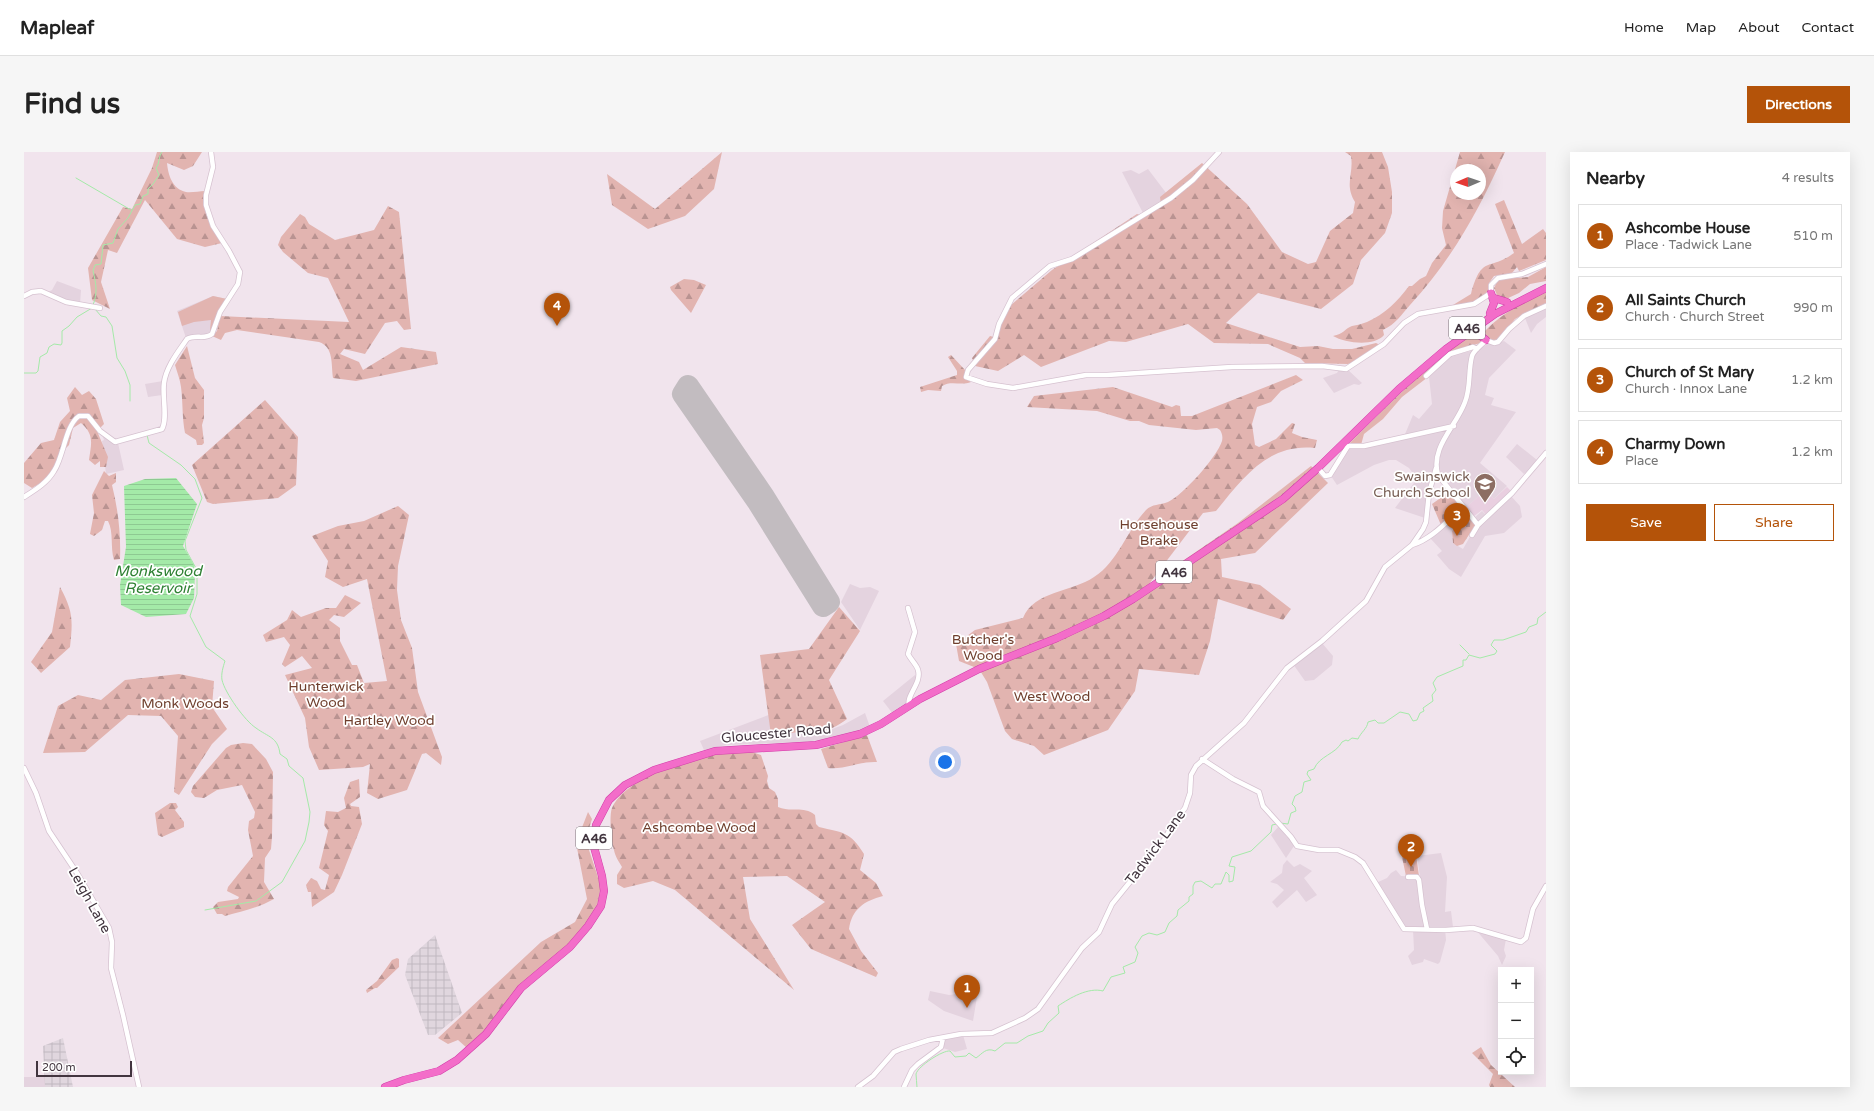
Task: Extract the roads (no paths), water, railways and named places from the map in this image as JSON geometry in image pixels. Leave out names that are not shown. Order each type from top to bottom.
[{"type":"highway","name":"A46","points":[[1399,390],[1507,302],[1546,283]]},
{"type":"highway","name":"A46","points":[[1399,390],[1405,381],[1444,345],[1489,316],[1546,288]]},
{"type":"highway","points":[[1485,339],[1483,328],[1493,307],[1492,295],[1507,302]]},
{"type":"highway","points":[[1467,334],[1477,333],[1485,339]]},
{"type":"highway","name":"Gloucester Road","points":[[385,1087],[404,1080],[439,1071],[457,1060],[486,1034],[522,988],[570,947],[588,926],[600,906],[604,891],[602,876],[594,846],[596,825],[609,800],[625,785],[654,770],[715,751],[744,748],[803,747],[840,740],[868,730],[909,706],[979,669],[1075,630],[1133,599],[1283,499],[1318,468],[1399,390]]},
{"type":"street","points":[[24,497],[47,481],[53,473],[65,447],[71,424],[79,416],[88,416],[100,431],[115,442],[162,430],[165,420],[164,381],[170,365],[187,339],[191,337],[207,337],[212,334],[220,312],[235,290],[240,277],[238,268],[213,226],[206,205],[206,195],[213,167],[211,152]]},
{"type":"street","points":[[1218,152],[1193,180],[1171,198],[1072,259],[1050,266],[1012,298],[999,324],[995,339],[968,370],[966,377],[987,384],[1013,388],[1093,374],[1107,375],[1232,367],[1322,366],[1346,368],[1384,344],[1404,323],[1418,314],[1452,307],[1469,306],[1492,295],[1491,285],[1498,278],[1522,274],[1546,264]]},
{"type":"street","points":[[24,296],[32,292],[41,291],[66,302],[95,306]]},
{"type":"street","points":[[1485,339],[1490,342],[1498,342],[1509,329],[1524,316],[1546,306]]},
{"type":"street","name":"Tadwick Lane","points":[[858,1087],[873,1076],[894,1052],[929,1040],[961,1034],[992,1033],[1025,1018],[1038,1008],[1082,948],[1099,932],[1112,904],[1164,840],[1174,822],[1185,808],[1190,793],[1192,772],[1202,759],[1244,723],[1287,668],[1322,641],[1366,601],[1386,567],[1412,545],[1423,529],[1426,522],[1429,493],[1437,467],[1439,448],[1454,426],[1466,401],[1472,356],[1485,339]]},
{"type":"street","points":[[1426,376],[1450,354],[1471,348],[1477,349]]},
{"type":"street","points":[[1318,468],[1325,476],[1330,475],[1343,453],[1350,446],[1364,446],[1442,430],[1454,426]]},
{"type":"street","points":[[1442,430],[1445,439]]},
{"type":"street","points":[[1472,535],[1478,525],[1512,493],[1546,453]]},
{"type":"street","points":[[1437,467],[1438,475],[1478,525]]},
{"type":"street","name":"Tadwick Lane","points":[[1412,545],[1421,542],[1435,532],[1463,506]]},
{"type":"street","points":[[908,608],[915,632],[908,654],[919,673],[915,690],[909,700],[909,706]]},
{"type":"street","points":[[1202,759],[1233,779],[1259,792],[1263,806],[1276,822],[1291,836],[1299,847],[1324,851],[1334,849],[1355,856],[1367,868],[1404,929],[1473,928],[1518,942],[1524,940],[1527,935],[1532,909],[1546,886]]},
{"type":"street","name":"Leigh Lane","points":[[24,768],[38,800],[49,831],[77,872],[109,928],[112,942],[111,968],[139,1087]]},
{"type":"street","points":[[1408,877],[1417,877],[1419,880],[1427,929]]},
{"type":"street","points":[[904,1087],[912,1070],[923,1059],[941,1047],[943,1038]]},
{"type":"water","name":"Monkswood Reservoir","points":[[176,478],[197,504],[183,546],[194,565],[194,598],[186,614],[146,617],[121,605],[120,585],[126,547],[124,486],[145,479]]},
{"type":"waterway","points":[[93,305],[96,296],[93,271],[95,265],[101,264],[103,245],[113,243],[118,229],[128,218],[135,205],[140,204],[143,196],[148,194],[148,189],[159,175],[156,168],[162,152]]},
{"type":"waterway","points":[[76,178],[131,210]]},
{"type":"waterway","points":[[24,373],[36,373],[38,371],[40,357],[47,353],[49,347],[54,344],[61,345],[62,331],[77,317],[92,308]]},
{"type":"waterway","points":[[95,309],[101,316],[106,317],[112,326],[117,358],[125,371],[130,385],[130,401]]},
{"type":"waterway","points":[[147,435],[149,443],[181,465],[195,479],[202,498],[185,541],[186,550],[197,570],[197,594],[190,616],[206,647],[225,661],[222,680],[227,692],[236,706],[246,719],[275,741],[279,748],[280,754],[287,759],[289,766],[303,778],[310,812],[305,841],[282,882],[256,901],[205,910]]},
{"type":"waterway","points":[[1280,823],[1288,824],[1291,813],[1296,811],[1292,804],[1295,796],[1302,792],[1304,782],[1311,780],[1307,774],[1308,771],[1314,769],[1320,761],[1336,749],[1342,742],[1346,740],[1348,741],[1352,738],[1358,739],[1368,722],[1375,720],[1378,723],[1384,723],[1400,712],[1409,714],[1413,721],[1417,720],[1420,713],[1424,711],[1423,708],[1433,701],[1432,695],[1436,690],[1433,683],[1437,677],[1463,666],[1463,660],[1466,660],[1469,655],[1480,658],[1495,654],[1497,651],[1491,645],[1494,640],[1503,640],[1526,632],[1529,627],[1537,624],[1538,618],[1546,612]]},
{"type":"waterway","points":[[1460,645],[1469,654]]},
{"type":"waterway","points":[[917,1087],[916,1074],[918,1071],[926,1063],[942,1053],[950,1051],[955,1057],[966,1056],[969,1053],[976,1058],[987,1050],[995,1051],[1005,1043],[1017,1043],[1028,1036],[1043,1031],[1048,1023],[1059,1013],[1058,1006],[1079,994],[1097,990],[1103,991],[1111,977],[1125,973],[1123,967],[1135,962],[1138,953],[1135,947],[1142,936],[1149,933],[1157,935],[1165,932],[1169,923],[1177,916],[1178,910],[1189,901],[1189,897],[1193,894],[1193,886],[1195,882],[1201,881],[1212,888],[1215,884],[1221,884],[1226,872],[1229,875],[1229,882],[1233,881],[1235,867],[1229,866],[1232,857],[1251,851],[1271,832],[1272,825],[1277,824]]},
{"type":"place","name":"Charmy Down","points":[[557,326]]},
{"type":"place","name":"Swainswick Church School","points":[[1485,504]]},
{"type":"place","name":"Church of St Mary","points":[[1457,536]]},
{"type":"place","name":"All Saints Church","points":[[1411,867]]},
{"type":"place","name":"Ashcombe House","points":[[967,1008]]},
{"type":"park label","name":"Horsehouse Brake","points":[[1159,532]]},
{"type":"park label","name":"Butcher's Wood","points":[[983,648]]},
{"type":"park label","name":"Hunterwick Wood","points":[[326,694]]},
{"type":"park label","name":"West Wood","points":[[1052,696]]},
{"type":"park label","name":"Monk Woods","points":[[185,703]]},
{"type":"park label","name":"Hartley Wood","points":[[389,720]]},
{"type":"park label","name":"Ashcombe Wood","points":[[699,827]]}]
